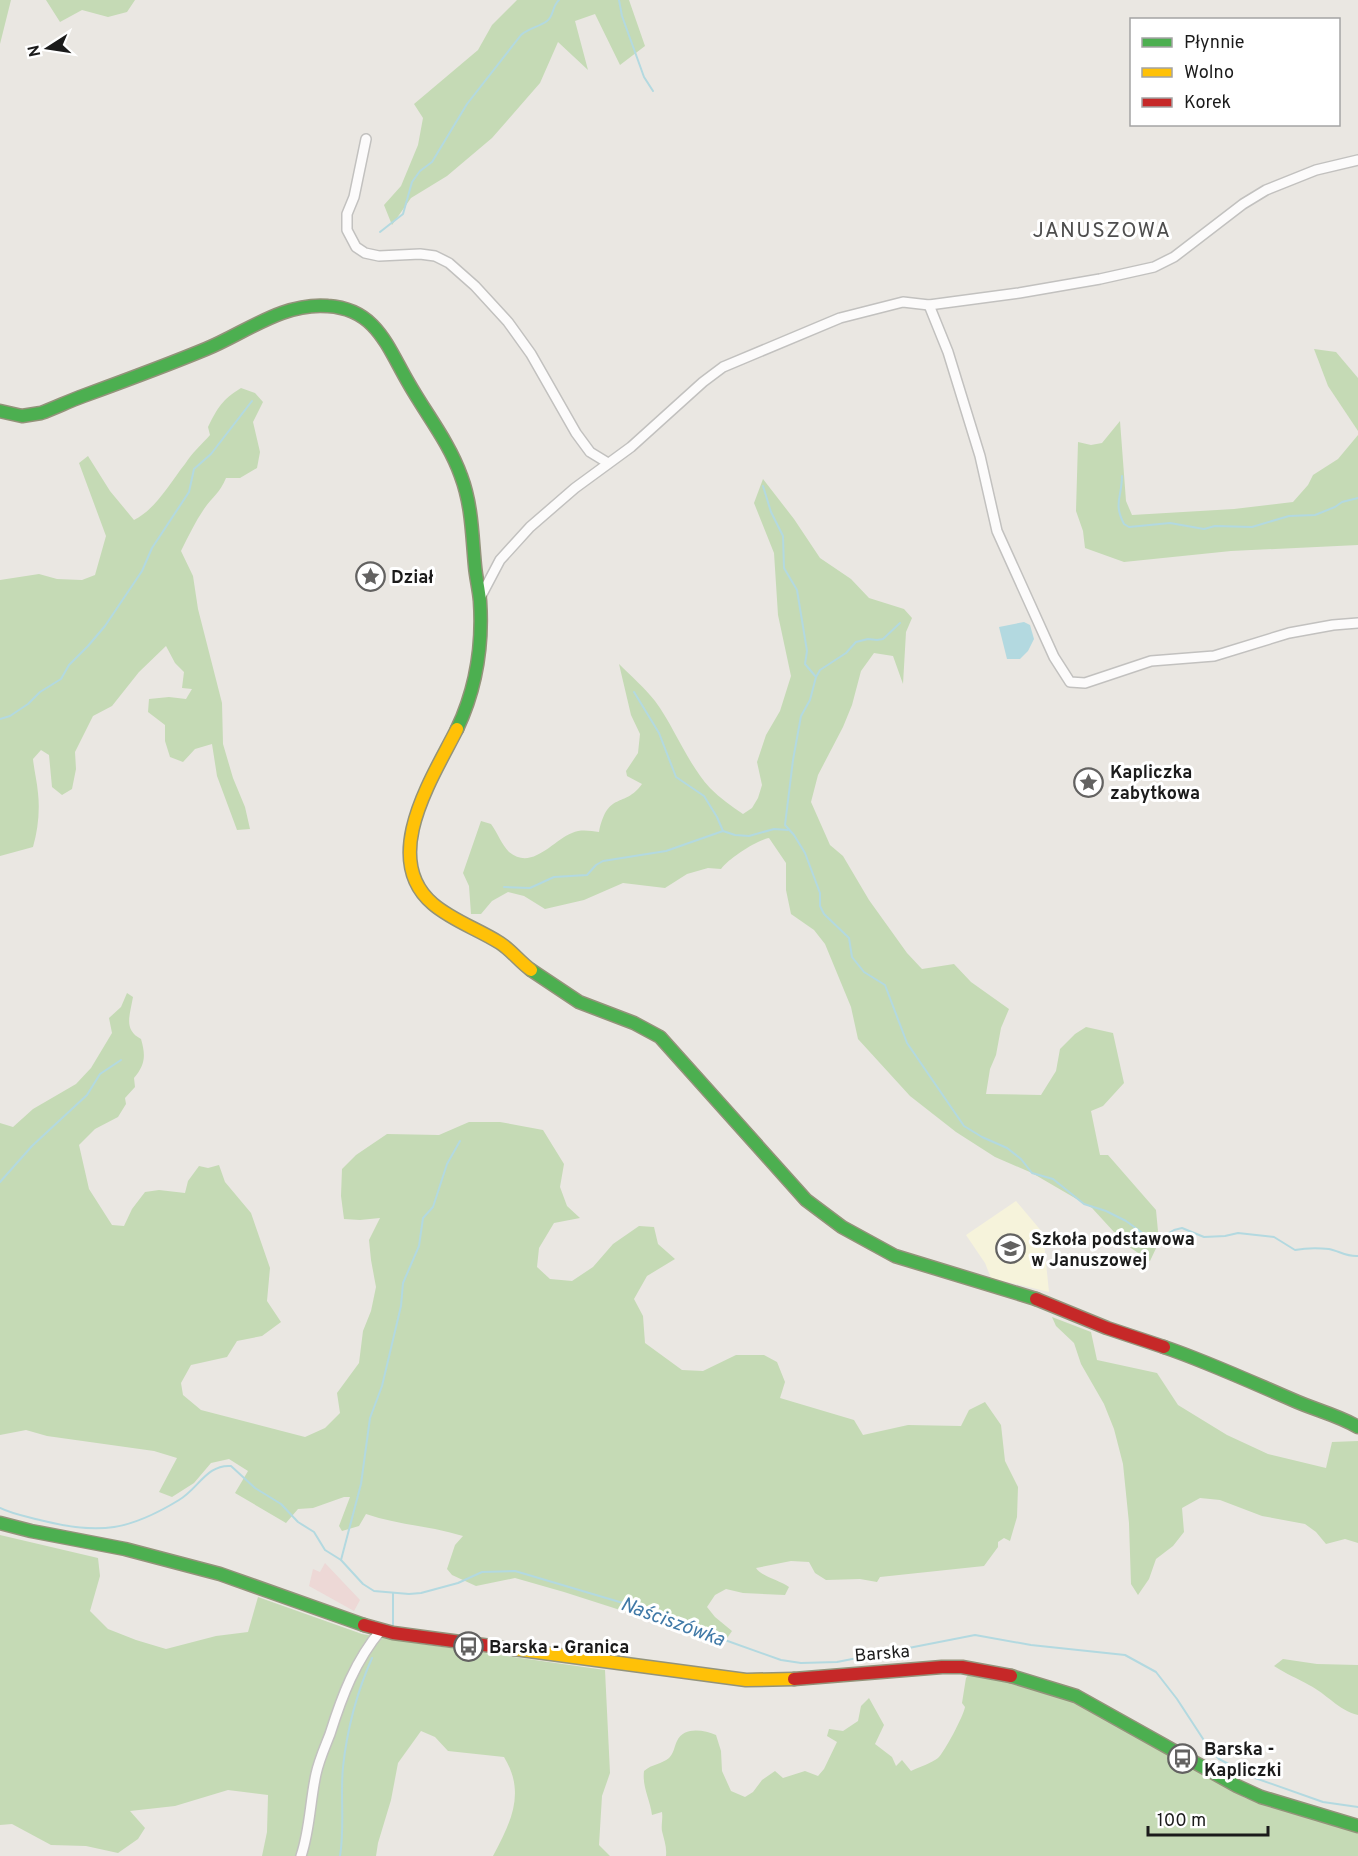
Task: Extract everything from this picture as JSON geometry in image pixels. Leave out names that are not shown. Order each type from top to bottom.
[{"type":"street","points":[[366,139],[354,197],[347,214],[347,230],[356,247],[365,253],[379,256],[420,254],[435,256],[449,263],[475,286],[508,322],[531,354],[576,433],[590,452],[608,463]]},
{"type":"street","points":[[480,598],[500,560],[530,527],[575,488],[631,447],[703,381],[723,367],[840,318],[903,302],[929,305],[1019,293],[1154,267],[1173,257],[1243,204],[1266,190],[1316,170],[1358,160]]},
{"type":"street","points":[[0,411],[31,417],[190,356],[276,315],[301,307],[319,305],[346,308],[364,316],[383,336],[409,385],[448,446],[468,498],[476,584],[480,598],[479,649],[471,697],[427,789],[410,834],[408,853],[410,870],[426,900],[502,943],[520,961],[562,993],[590,1007],[646,1027],[660,1037],[806,1200],[842,1227],[895,1256],[1026,1294],[1107,1328],[1198,1359],[1358,1426]]},
{"type":"street","points":[[929,305],[948,352],[980,456],[997,531],[1054,657],[1070,682],[1085,683],[1151,661],[1214,656],[1289,633],[1358,623]]},
{"type":"street","name":"Barska","points":[[0,1523],[126,1549],[220,1575],[379,1630],[436,1639],[746,1680],[790,1679],[942,1667],[989,1671],[1018,1677],[1076,1696],[1260,1797],[1358,1826]]},
{"type":"street","points":[[301,1856],[316,1772],[338,1708],[355,1666],[379,1630]]},
{"type":"shaded area","name":"Szkoła podstawowa w Januszowej","points":[[1016,1201],[1043,1233],[1049,1292],[991,1278],[985,1263],[966,1235]]},
{"type":"shaded area","points":[[325,1563],[360,1600],[354,1611],[309,1586],[313,1569],[320,1572]]},
{"type":"green space","points":[[0,0],[11,0],[0,44]]},
{"type":"green space","points":[[46,0],[135,0],[127,12],[108,17],[82,10],[60,22]]},
{"type":"green space","points":[[517,0],[629,0],[645,46],[620,65],[595,14],[575,21],[588,70],[558,42],[540,83],[492,138],[447,176],[411,198],[392,225],[384,205],[401,186],[418,145],[423,118],[414,104],[478,50],[492,25]]},
{"type":"green space","points":[[1314,349],[1336,352],[1358,378],[1358,431],[1328,386]]},
{"type":"green space","points":[[241,388],[255,393],[263,402],[253,422],[260,452],[257,468],[240,478],[226,478],[201,514],[181,551],[193,576],[198,609],[222,703],[223,744],[245,807],[250,829],[237,830],[217,776],[212,744],[195,749],[183,762],[170,757],[165,741],[165,725],[148,712],[149,699],[169,697],[186,699],[192,689],[182,688],[184,672],[175,663],[166,646],[139,672],[112,706],[93,716],[75,752],[76,769],[72,789],[62,795],[52,787],[49,755],[41,750],[33,759],[39,806],[33,847],[0,856],[0,580],[39,574],[57,579],[82,580],[95,575],[106,536],[79,463],[88,456],[110,491],[134,520],[162,495],[210,435],[208,427],[221,404]]},
{"type":"green space","points":[[1120,421],[1126,501],[1132,515],[1234,509],[1293,502],[1308,485],[1313,475],[1338,459],[1358,435],[1358,545],[1231,551],[1124,562],[1085,548],[1083,531],[1076,511],[1078,442],[1091,445],[1102,443]]},
{"type":"green space","points":[[763,479],[820,558],[851,579],[869,598],[904,609],[912,618],[906,632],[903,684],[893,656],[874,653],[861,671],[852,705],[843,727],[818,775],[811,802],[830,845],[843,856],[869,900],[907,953],[922,969],[954,964],[971,982],[1009,1009],[1001,1028],[986,1094],[1041,1095],[1056,1071],[1060,1049],[1075,1034],[1086,1027],[1113,1033],[1124,1083],[1103,1106],[1091,1111],[1100,1155],[1108,1155],[1156,1210],[1159,1242],[1150,1261],[1125,1244],[1092,1208],[1032,1173],[995,1157],[956,1132],[910,1096],[858,1039],[851,1007],[825,944],[814,930],[791,914],[786,890],[786,863],[769,838],[744,850],[721,869],[708,868],[687,874],[665,888],[623,883],[584,900],[545,909],[524,896],[508,892],[492,901],[481,914],[471,914],[469,886],[463,873],[481,821],[491,824],[509,852],[517,857],[526,858],[542,853],[572,833],[599,832],[607,810],[635,792],[642,784],[627,776],[626,771],[638,753],[640,734],[631,715],[619,664],[655,701],[695,768],[710,788],[743,814],[752,808],[762,785],[757,762],[766,735],[780,711],[791,676],[778,615],[774,553],[754,503]]},
{"type":"green space","points":[[127,993],[133,997],[129,1016],[130,1027],[141,1039],[144,1060],[134,1078],[135,1087],[125,1098],[126,1104],[118,1117],[95,1129],[79,1145],[89,1189],[112,1225],[124,1226],[132,1209],[145,1192],[159,1190],[185,1193],[188,1181],[199,1166],[208,1168],[219,1165],[225,1182],[251,1213],[270,1268],[267,1301],[281,1322],[262,1336],[237,1341],[227,1357],[191,1365],[181,1383],[183,1395],[201,1410],[305,1437],[325,1428],[340,1413],[337,1393],[359,1363],[363,1331],[371,1311],[376,1287],[369,1240],[380,1218],[344,1219],[341,1196],[342,1169],[356,1155],[387,1134],[439,1135],[469,1122],[500,1122],[543,1130],[564,1164],[560,1187],[567,1206],[580,1218],[554,1223],[539,1248],[537,1267],[550,1279],[572,1281],[593,1267],[613,1244],[639,1226],[654,1227],[658,1244],[675,1259],[647,1276],[634,1299],[643,1316],[645,1343],[682,1370],[703,1371],[736,1355],[764,1355],[777,1362],[785,1382],[780,1398],[854,1420],[863,1435],[908,1425],[961,1426],[969,1410],[985,1402],[1001,1425],[1005,1461],[1018,1487],[1017,1517],[1010,1541],[1004,1538],[998,1542],[998,1547],[984,1566],[880,1577],[877,1582],[860,1579],[826,1580],[815,1573],[809,1562],[791,1561],[756,1568],[762,1574],[789,1587],[785,1595],[743,1593],[726,1589],[715,1595],[707,1607],[732,1631],[721,1647],[698,1635],[515,1578],[476,1586],[452,1575],[447,1569],[455,1545],[463,1536],[366,1514],[359,1526],[342,1531],[339,1526],[350,1497],[313,1508],[298,1509],[286,1523],[235,1493],[248,1471],[229,1459],[211,1463],[194,1483],[172,1497],[159,1492],[177,1458],[154,1451],[47,1436],[26,1430],[0,1435],[0,1123],[13,1127],[33,1109],[76,1084],[91,1068],[112,1033],[109,1018],[121,1007]]},
{"type":"green space","points":[[1052,1317],[1091,1332],[1097,1360],[1157,1373],[1178,1405],[1227,1435],[1268,1454],[1326,1468],[1332,1442],[1358,1441],[1358,1543],[1345,1539],[1326,1544],[1305,1524],[1262,1516],[1220,1500],[1200,1498],[1182,1508],[1184,1532],[1173,1546],[1156,1559],[1149,1579],[1138,1595],[1131,1584],[1129,1523],[1123,1464],[1114,1429],[1104,1404],[1081,1364],[1074,1343],[1056,1326]]},
{"type":"green space","points":[[0,1535],[98,1558],[100,1576],[90,1611],[108,1629],[166,1649],[216,1636],[248,1632],[258,1597],[362,1634],[605,1670],[610,1773],[602,1796],[599,1845],[610,1856],[493,1856],[514,1807],[514,1783],[511,1770],[504,1757],[448,1751],[435,1737],[421,1731],[398,1763],[376,1856],[262,1856],[267,1832],[268,1795],[228,1790],[175,1806],[130,1811],[145,1828],[138,1839],[118,1853],[86,1846],[51,1845],[12,1824],[0,1825]]},
{"type":"green space","points":[[1283,1659],[1317,1664],[1358,1665],[1358,1715],[1344,1709],[1315,1689],[1274,1666]]},
{"type":"green space","points":[[969,1674],[997,1678],[1068,1699],[1245,1798],[1358,1831],[1358,1856],[666,1856],[662,1812],[652,1815],[644,1782],[644,1771],[669,1758],[680,1736],[684,1733],[695,1730],[716,1735],[721,1751],[722,1771],[731,1791],[745,1797],[775,1771],[783,1778],[805,1771],[818,1776],[824,1769],[837,1742],[827,1736],[829,1729],[843,1731],[858,1721],[861,1706],[869,1698],[884,1725],[875,1744],[892,1757],[896,1766],[902,1760],[911,1771],[935,1760],[945,1749],[964,1711],[965,1707],[962,1703],[966,1678]]},
{"type":"water","points":[[1024,622],[1030,625],[1034,639],[1028,651],[1020,659],[1007,659],[999,627]]},
{"type":"waterway","points":[[380,232],[403,214],[412,182],[420,171],[432,162],[467,104],[521,35],[547,21],[559,0]]},
{"type":"waterway","points":[[619,0],[622,16],[644,77],[653,91]]},
{"type":"waterway","points":[[0,719],[10,716],[28,704],[40,692],[61,679],[69,665],[105,626],[142,571],[152,548],[189,492],[194,469],[211,454],[252,401]]},
{"type":"waterway","points":[[1122,476],[1119,511],[1124,524],[1129,527],[1170,523],[1204,529],[1215,526],[1252,527],[1289,516],[1315,515],[1342,502],[1358,498]]},
{"type":"waterway","points":[[763,486],[771,512],[783,536],[784,568],[797,590],[807,651],[805,664],[816,677],[810,700],[801,716],[785,825],[805,853],[820,893],[820,906],[824,914],[849,938],[852,957],[864,972],[885,985],[907,1043],[964,1126],[1007,1148],[1021,1159],[1032,1173],[1053,1179],[1084,1204],[1126,1221],[1148,1237],[1160,1238],[1182,1228],[1204,1237],[1238,1233],[1274,1237],[1295,1250],[1329,1249],[1358,1256]]},
{"type":"waterway","points":[[816,677],[820,670],[846,653],[856,642],[883,639],[900,623]]},
{"type":"waterway","points":[[634,692],[659,733],[676,777],[704,796],[723,831]]},
{"type":"waterway","points":[[504,887],[530,888],[554,877],[587,875],[603,861],[666,851],[723,831],[749,836],[774,829],[788,830]]},
{"type":"waterway","points":[[0,1182],[32,1146],[87,1095],[100,1074],[121,1060]]},
{"type":"waterway","points":[[341,1560],[361,1484],[370,1418],[382,1386],[401,1306],[403,1283],[419,1246],[423,1218],[433,1207],[447,1164],[460,1141]]},
{"type":"waterway","name":"Naściszówka","points":[[0,1508],[64,1525],[82,1528],[114,1527],[130,1524],[161,1510],[186,1495],[215,1469],[231,1466],[255,1488],[281,1504],[298,1522],[314,1532],[325,1550],[341,1560],[363,1584],[374,1591],[421,1593],[458,1583],[482,1572],[515,1571],[659,1612],[691,1623],[722,1639],[781,1660],[801,1663],[837,1662],[975,1635],[1031,1645],[1125,1655],[1156,1672],[1219,1759],[1255,1778],[1323,1802],[1358,1807]]},
{"type":"waterway","points":[[393,1593],[393,1625]]},
{"type":"waterway","points":[[340,1856],[345,1753],[357,1698],[372,1658]]},
{"type":"traffic: fast","points":[[0,411],[22,416],[41,413],[206,349],[265,320],[295,309],[328,306],[358,314],[369,322],[386,343],[437,428],[456,464],[467,498],[481,618],[477,667],[464,714],[457,729]]},
{"type":"traffic: fast","points":[[531,970],[579,1002],[634,1023],[660,1037],[806,1200],[842,1227],[895,1256],[1036,1299]]},
{"type":"traffic: fast","points":[[1164,1347],[1358,1427]]},
{"type":"traffic: fast","points":[[0,1523],[125,1549],[220,1574],[364,1625]]},
{"type":"traffic: fast","points":[[1011,1676],[1076,1696],[1237,1786],[1261,1797],[1358,1826]]},
{"type":"traffic: slow","points":[[457,729],[425,793],[416,817],[411,841],[411,864],[418,885],[433,904],[500,943],[531,970]]},
{"type":"traffic: slow","points":[[514,1649],[746,1680],[794,1679]]},
{"type":"traffic: jam","points":[[1036,1299],[1107,1328],[1164,1347]]},
{"type":"traffic: jam","points":[[364,1625],[393,1633],[514,1649]]},
{"type":"traffic: jam","points":[[794,1679],[942,1667],[962,1667],[1011,1676]]},
{"type":"place","name":"Dział","points":[[370,577]]},
{"type":"place","name":"Kapliczka zabytkowa","points":[[1089,782]]},
{"type":"place","name":"Szkoła podstawowa w Januszowej","points":[[1010,1249]]},
{"type":"place","name":"Barska - Granica","points":[[468,1647]]},
{"type":"place","name":"Barska - Kapliczki","points":[[1183,1759]]},
{"type":"district","name":"JANUSZOWA","points":[[1102,230]]}]
